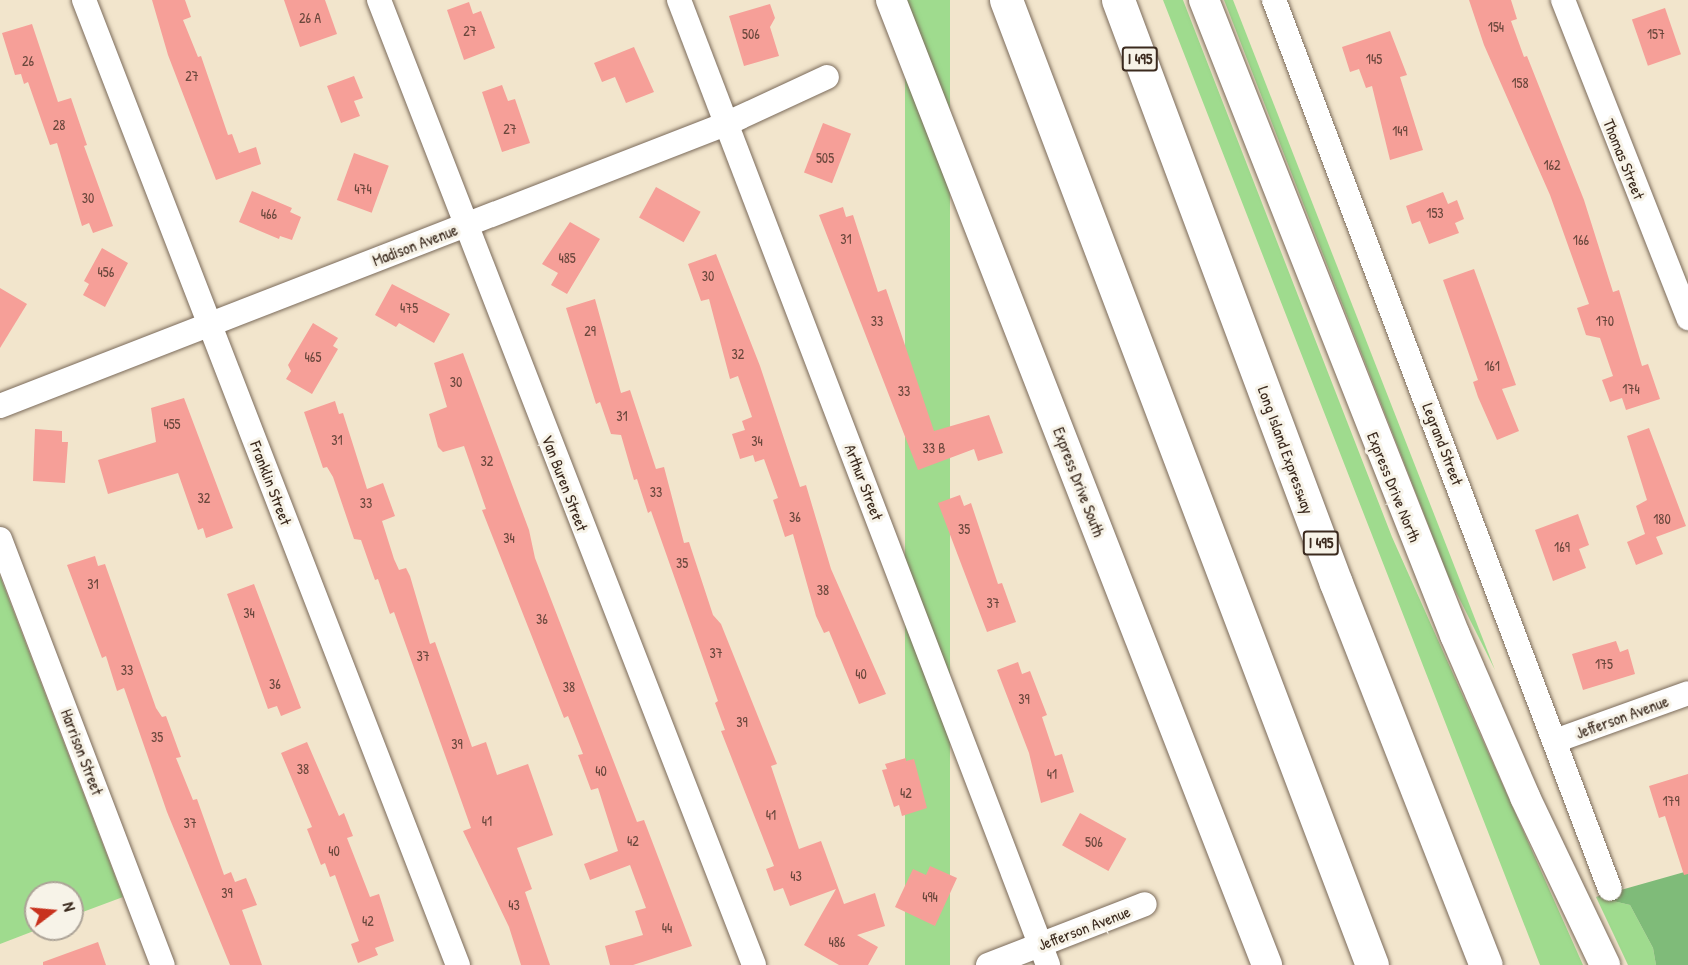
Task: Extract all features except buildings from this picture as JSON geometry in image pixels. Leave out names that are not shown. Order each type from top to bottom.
[{"type":"highway","points":[[1006,0],[1372,965]]},
{"type":"highway","name":"Long Island Expressway","points":[[1118,0],[1336,583],[1486,965]]},
{"type":"main road","name":"Express Drive South","points":[[891,0],[1267,965]]},
{"type":"main road","name":"Express Drive North","points":[[1204,0],[1450,625],[1525,797],[1605,965]]},
{"type":"street","name":"Franklin Street","points":[[84,0],[458,965]]},
{"type":"street","name":"Van Buren Street","points":[[379,0],[464,225],[754,965]]},
{"type":"street","name":"Arthur Street","points":[[679,0],[728,123],[1044,955]]},
{"type":"street","name":"Legrand Street","points":[[1274,0],[1610,889]]},
{"type":"street","name":"Thomas Street","points":[[1563,0],[1688,318]]},
{"type":"street","name":"Madison Avenue","points":[[0,406],[728,123],[827,77]]},
{"type":"street","name":"Harrison Street","points":[[0,539],[163,965]]},
{"type":"street","name":"Jefferson Avenue","points":[[1555,741],[1688,693]]},
{"type":"street","name":"Jefferson Avenue","points":[[988,965],[1044,955],[1145,904]]},
{"type":"green space","points":[[905,0],[950,0],[950,965],[905,965]]},
{"type":"green space","points":[[1163,0],[1183,0],[1392,537],[1583,965],[1540,965]]},
{"type":"green space","points":[[1224,0],[1233,0],[1495,670],[1449,578]]},
{"type":"green space","points":[[0,576],[123,897],[84,912],[84,881],[24,881],[24,935],[0,944]]},
{"type":"green space","points":[[1688,871],[1688,965],[1656,965],[1653,948],[1630,905],[1596,897]]},
{"type":"green space","points":[[1596,897],[1630,905],[1653,948],[1656,965],[1628,965]]}]
